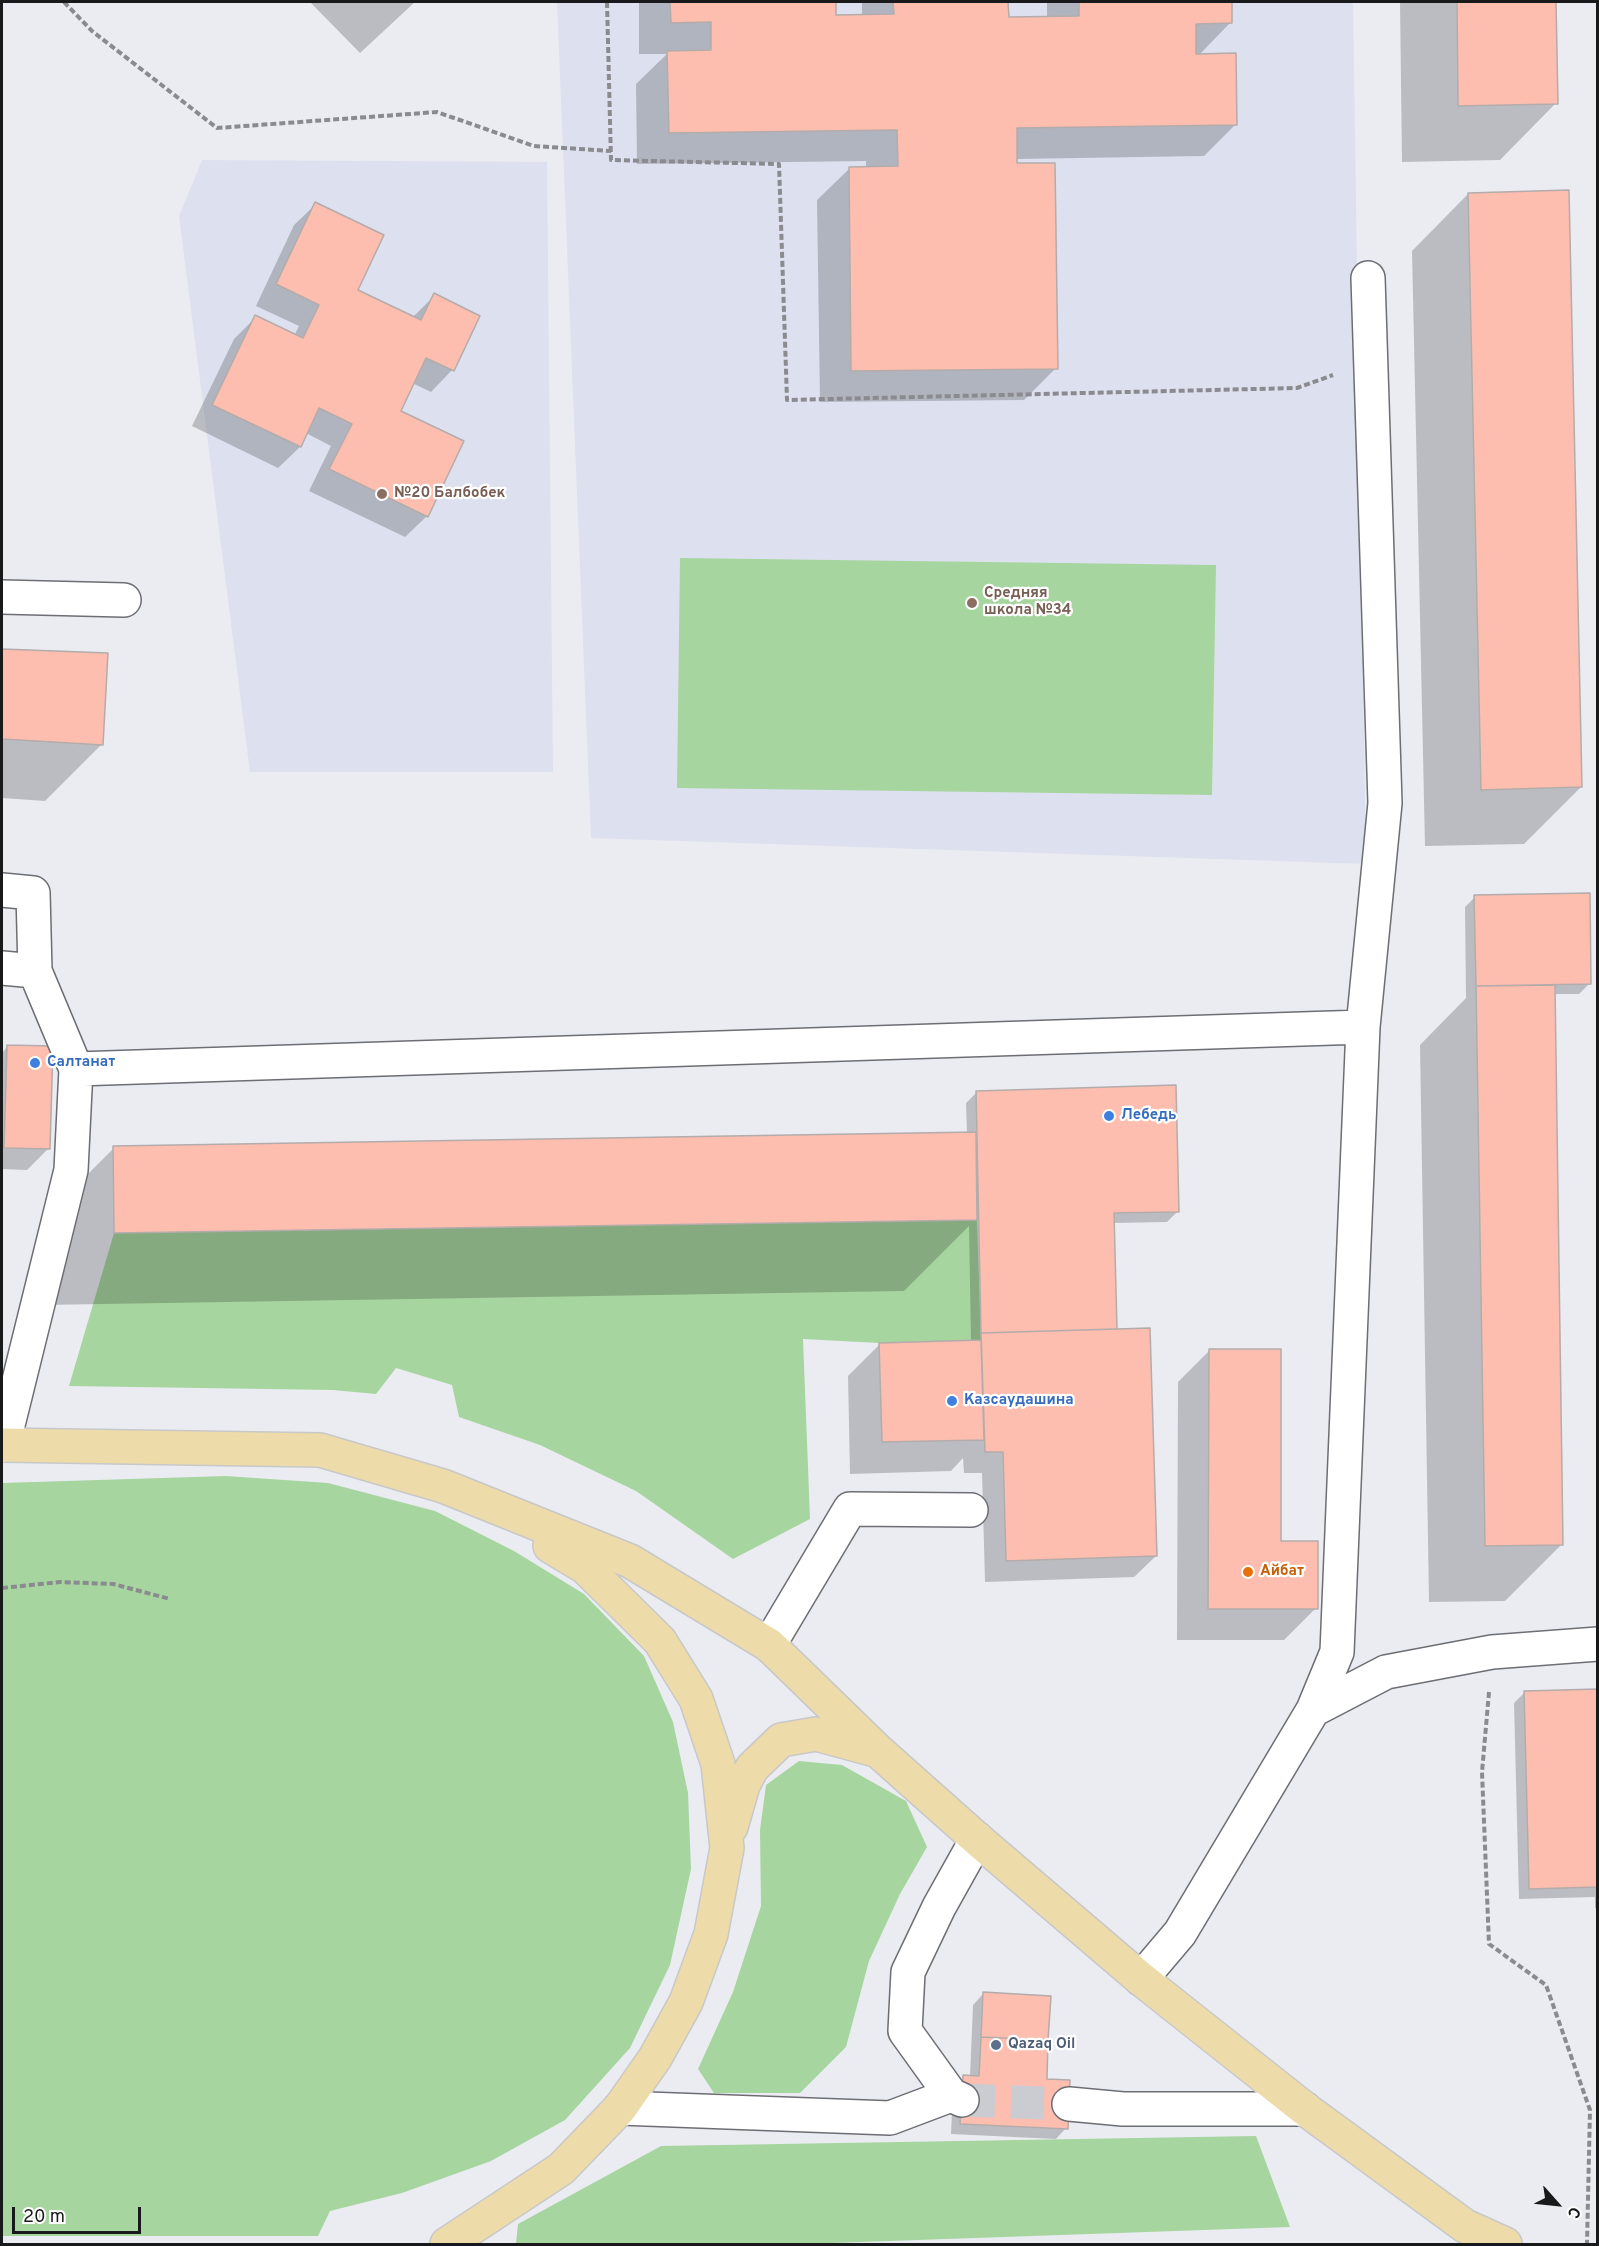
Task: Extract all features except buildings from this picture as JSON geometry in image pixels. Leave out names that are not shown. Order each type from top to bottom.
[{"type":"main road","points":[[2,1445],[320,1450],[443,1486],[630,1561],[769,1645],[877,1750],[1141,1979],[1305,2109],[1465,2226],[1505,2244]]},
{"type":"main road","points":[[443,1486],[585,1567],[660,1641],[696,1699],[718,1764],[727,1848]]},
{"type":"main road","points":[[447,2244],[561,2169],[620,2108],[655,2058],[686,2002],[711,1934],[735,1808],[742,1785],[752,1768],[781,1740],[816,1734],[877,1750]]},
{"type":"lane","points":[[1141,1979],[1180,1933],[1312,1710],[1337,1652],[1363,1027],[1385,803],[1368,278]]},
{"type":"lane","points":[[2,597],[124,600]]},
{"type":"lane","points":[[2,890],[33,892],[35,971],[76,1069],[71,1170],[2,1445]]},
{"type":"lane","points":[[2,968],[35,971]]},
{"type":"lane","points":[[76,1069],[1363,1027]]},
{"type":"lane","points":[[769,1645],[850,1509],[971,1510]]},
{"type":"lane","points":[[1312,1710],[1386,1672],[1492,1652],[1598,1644]]},
{"type":"lane","points":[[620,2108],[890,2118],[956,2097],[905,2031],[908,1972],[939,1907],[977,1839]]},
{"type":"lane","points":[[1069,2104],[1123,2109],[1305,2109]]},
{"type":"path","points":[[64,2],[92,31],[217,128],[437,112],[534,146],[611,151]]},
{"type":"path","points":[[607,2],[611,160],[779,164],[787,400],[1297,388],[1370,362]]},
{"type":"path","points":[[2,1588],[60,1582],[113,1584],[170,1599]]},
{"type":"path","points":[[1492,1652],[1482,1773],[1489,1944],[1546,1985],[1590,2110],[1587,2244]]},
{"type":"shaded area","name":"Средняя школа №34","points":[[557,2],[1353,2],[1366,864],[591,838]]},
{"type":"shaded area","name":"№20 Балбобек","points":[[202,160],[547,162],[553,772],[250,772],[179,216]]},
{"type":"green space","points":[[680,558],[1216,565],[1212,795],[677,788]]},
{"type":"green space","points":[[977,1220],[981,1340],[879,1343],[803,1339],[810,1519],[733,1559],[636,1491],[540,1445],[459,1417],[452,1385],[396,1368],[376,1394],[333,1390],[69,1386],[114,1233]]},
{"type":"green space","points":[[226,1476],[328,1483],[435,1511],[514,1551],[584,1594],[644,1656],[673,1722],[688,1793],[691,1869],[670,1965],[630,2048],[565,2120],[491,2161],[402,2193],[330,2211],[318,2236],[2,2236],[2,1483]]},
{"type":"green space","points":[[799,1761],[842,1765],[906,1801],[927,1847],[900,1894],[869,1961],[846,2047],[800,2093],[714,2093],[698,2069],[733,1992],[761,1906],[760,1830],[766,1785]]},
{"type":"green space","points":[[1256,2136],[1290,2227],[803,2244],[516,2244],[518,2224],[661,2146]]},
{"type":"tunnel","points":[[962,2100],[1069,2104]]},
{"type":"place","name":"№20 Балбобек","points":[[382,494]]},
{"type":"place","name":"Средняя школа №34","points":[[972,603]]},
{"type":"place","name":"Салтанат","points":[[35,1063]]},
{"type":"place","name":"Лебедь","points":[[1109,1116]]},
{"type":"place","name":"Казсаудашина","points":[[952,1401]]},
{"type":"place","name":"Айбат","points":[[1248,1572]]},
{"type":"place","name":"Qazaq Oil","points":[[996,2045]]}]
